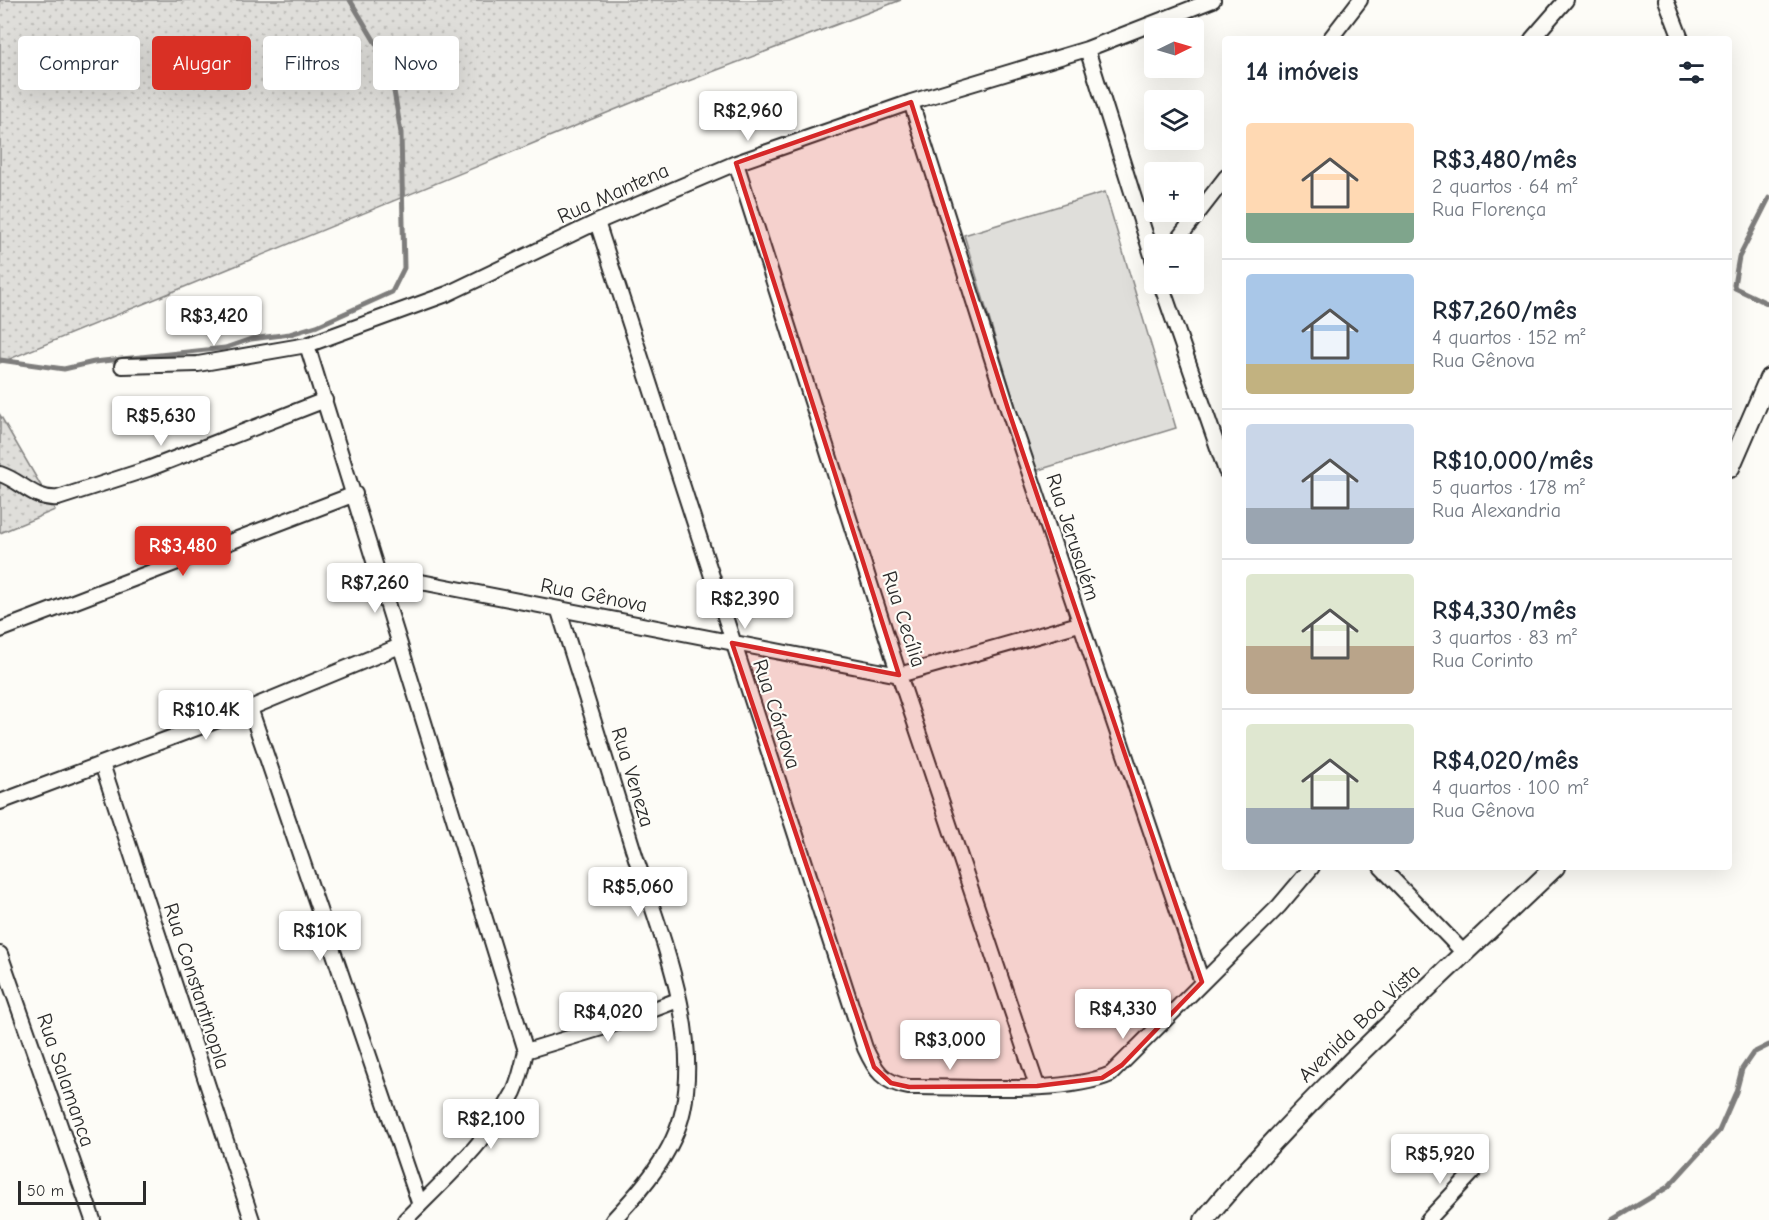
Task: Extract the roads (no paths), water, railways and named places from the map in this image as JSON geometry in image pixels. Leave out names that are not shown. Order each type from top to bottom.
[{"type":"street","name":"Rua Mantena","points":[[122,366],[198,364],[307,345],[447,294],[597,222],[736,163],[911,102],[1088,49],[1213,0]]},
{"type":"street","points":[[1332,36],[1360,0]]},
{"type":"street","points":[[1535,36],[1566,0]]},
{"type":"street","points":[[1666,0],[1681,36]]},
{"type":"street","points":[[1088,49],[1145,234]]},
{"type":"street","name":"Rua Jerusalém","points":[[911,102],[1079,624],[1202,982]]},
{"type":"street","name":"Rua Cecília","points":[[736,163],[899,675],[1037,1086]]},
{"type":"street","points":[[1182,234],[1222,182]]},
{"type":"street","name":"Rua Córdova","points":[[597,222],[864,1048],[882,1078],[900,1086],[1037,1086],[1076,1084],[1111,1074],[1279,906],[1309,870]]},
{"type":"street","points":[[1165,294],[1222,448]]},
{"type":"street","points":[[307,345],[380,574],[400,646],[526,1051],[515,1089],[505,1107],[465,1156],[405,1220]]},
{"type":"street","points":[[1732,463],[1769,378]]},
{"type":"street","points":[[0,474],[9,477],[36,496],[45,499],[58,498],[148,469],[325,400]]},
{"type":"street","points":[[0,630],[355,494]]},
{"type":"street","name":"Rua Gênova","points":[[380,574],[899,675],[1079,624]]},
{"type":"street","name":"Rua Veneza","points":[[560,610],[678,1000],[688,1060],[683,1112],[670,1146],[644,1186],[614,1220]]},
{"type":"street","points":[[0,802],[250,708],[400,646]]},
{"type":"street","points":[[250,708],[420,1205]]},
{"type":"street","name":"Rua Constantinopla","points":[[102,764],[252,1220]]},
{"type":"street","points":[[1385,870],[1465,954]]},
{"type":"street","name":"Avenida Boa Vista","points":[[1204,1220],[1254,1160],[1322,1088],[1552,870]]},
{"type":"street","name":"Rua Salamanca","points":[[0,954],[93,1220]]},
{"type":"street","points":[[526,1051],[618,1023],[678,1000]]},
{"type":"street","points":[[1428,1220],[1474,1171]]},
{"type":"waterway","points":[[0,360],[64,369],[94,362],[225,348],[251,339],[290,334],[317,326],[392,292],[404,268],[401,133],[390,67],[350,0]]},
{"type":"waterway","points":[[1769,198],[1739,257],[1734,285],[1735,288],[1769,304]]},
{"type":"waterway","points":[[1613,1220],[1668,1187],[1719,1131],[1736,1092],[1742,1069],[1753,1053],[1769,1045]]}]
